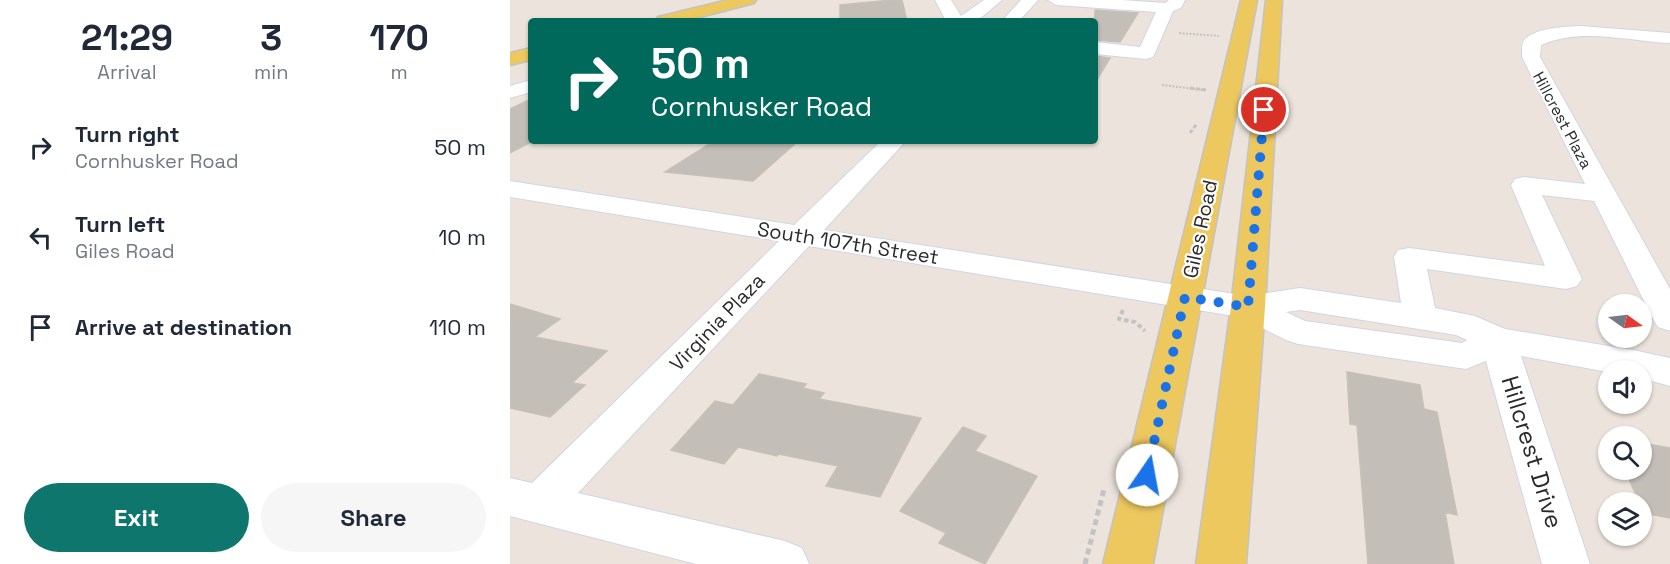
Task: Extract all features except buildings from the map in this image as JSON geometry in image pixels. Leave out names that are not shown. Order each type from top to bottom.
[{"type":"main road","points":[[676,18],[748,0]]},
{"type":"main road","name":"Giles Road","points":[[1128,564],[1249,0]]},
{"type":"main road","points":[[1221,564],[1248,307],[1274,0]]},
{"type":"main road","points":[[510,59],[528,55]]},
{"type":"street","points":[[943,0],[953,18]]},
{"type":"street","points":[[970,18],[994,0]]},
{"type":"street","points":[[1013,18],[1030,0]]},
{"type":"street","points":[[1056,0],[1171,4],[1146,53],[1098,48]]},
{"type":"street","name":"Hillcrest Plaza","points":[[1670,38],[1554,33],[1532,42],[1531,57],[1670,319]]},
{"type":"street","points":[[510,92],[528,87]]},
{"type":"street","name":"Virginia Plaza","points":[[525,500],[802,235],[891,144]]},
{"type":"street","points":[[1420,318],[1409,257],[1566,279],[1524,185],[1603,194]]},
{"type":"street","name":"South 107th Street","points":[[510,189],[1248,307]]},
{"type":"street","points":[[1248,307],[1300,299],[1463,324],[1498,340],[1633,363],[1670,372]]},
{"type":"street","points":[[1248,307],[1298,332],[1466,356],[1498,340]]},
{"type":"street","name":"Hillcrest Drive","points":[[1498,340],[1566,564]]},
{"type":"street","points":[[525,500],[785,564]]},
{"type":"path","points":[[1178,33],[1226,37]]},
{"type":"path","points":[[1162,85],[1212,90]]},
{"type":"path","points":[[1132,288],[1119,319],[1141,325],[1145,336]]},
{"type":"path","points":[[1085,564],[1105,488]]},
{"type":"route","points":[[1147,475],[1185,297],[1248,307],[1264,110]]}]
